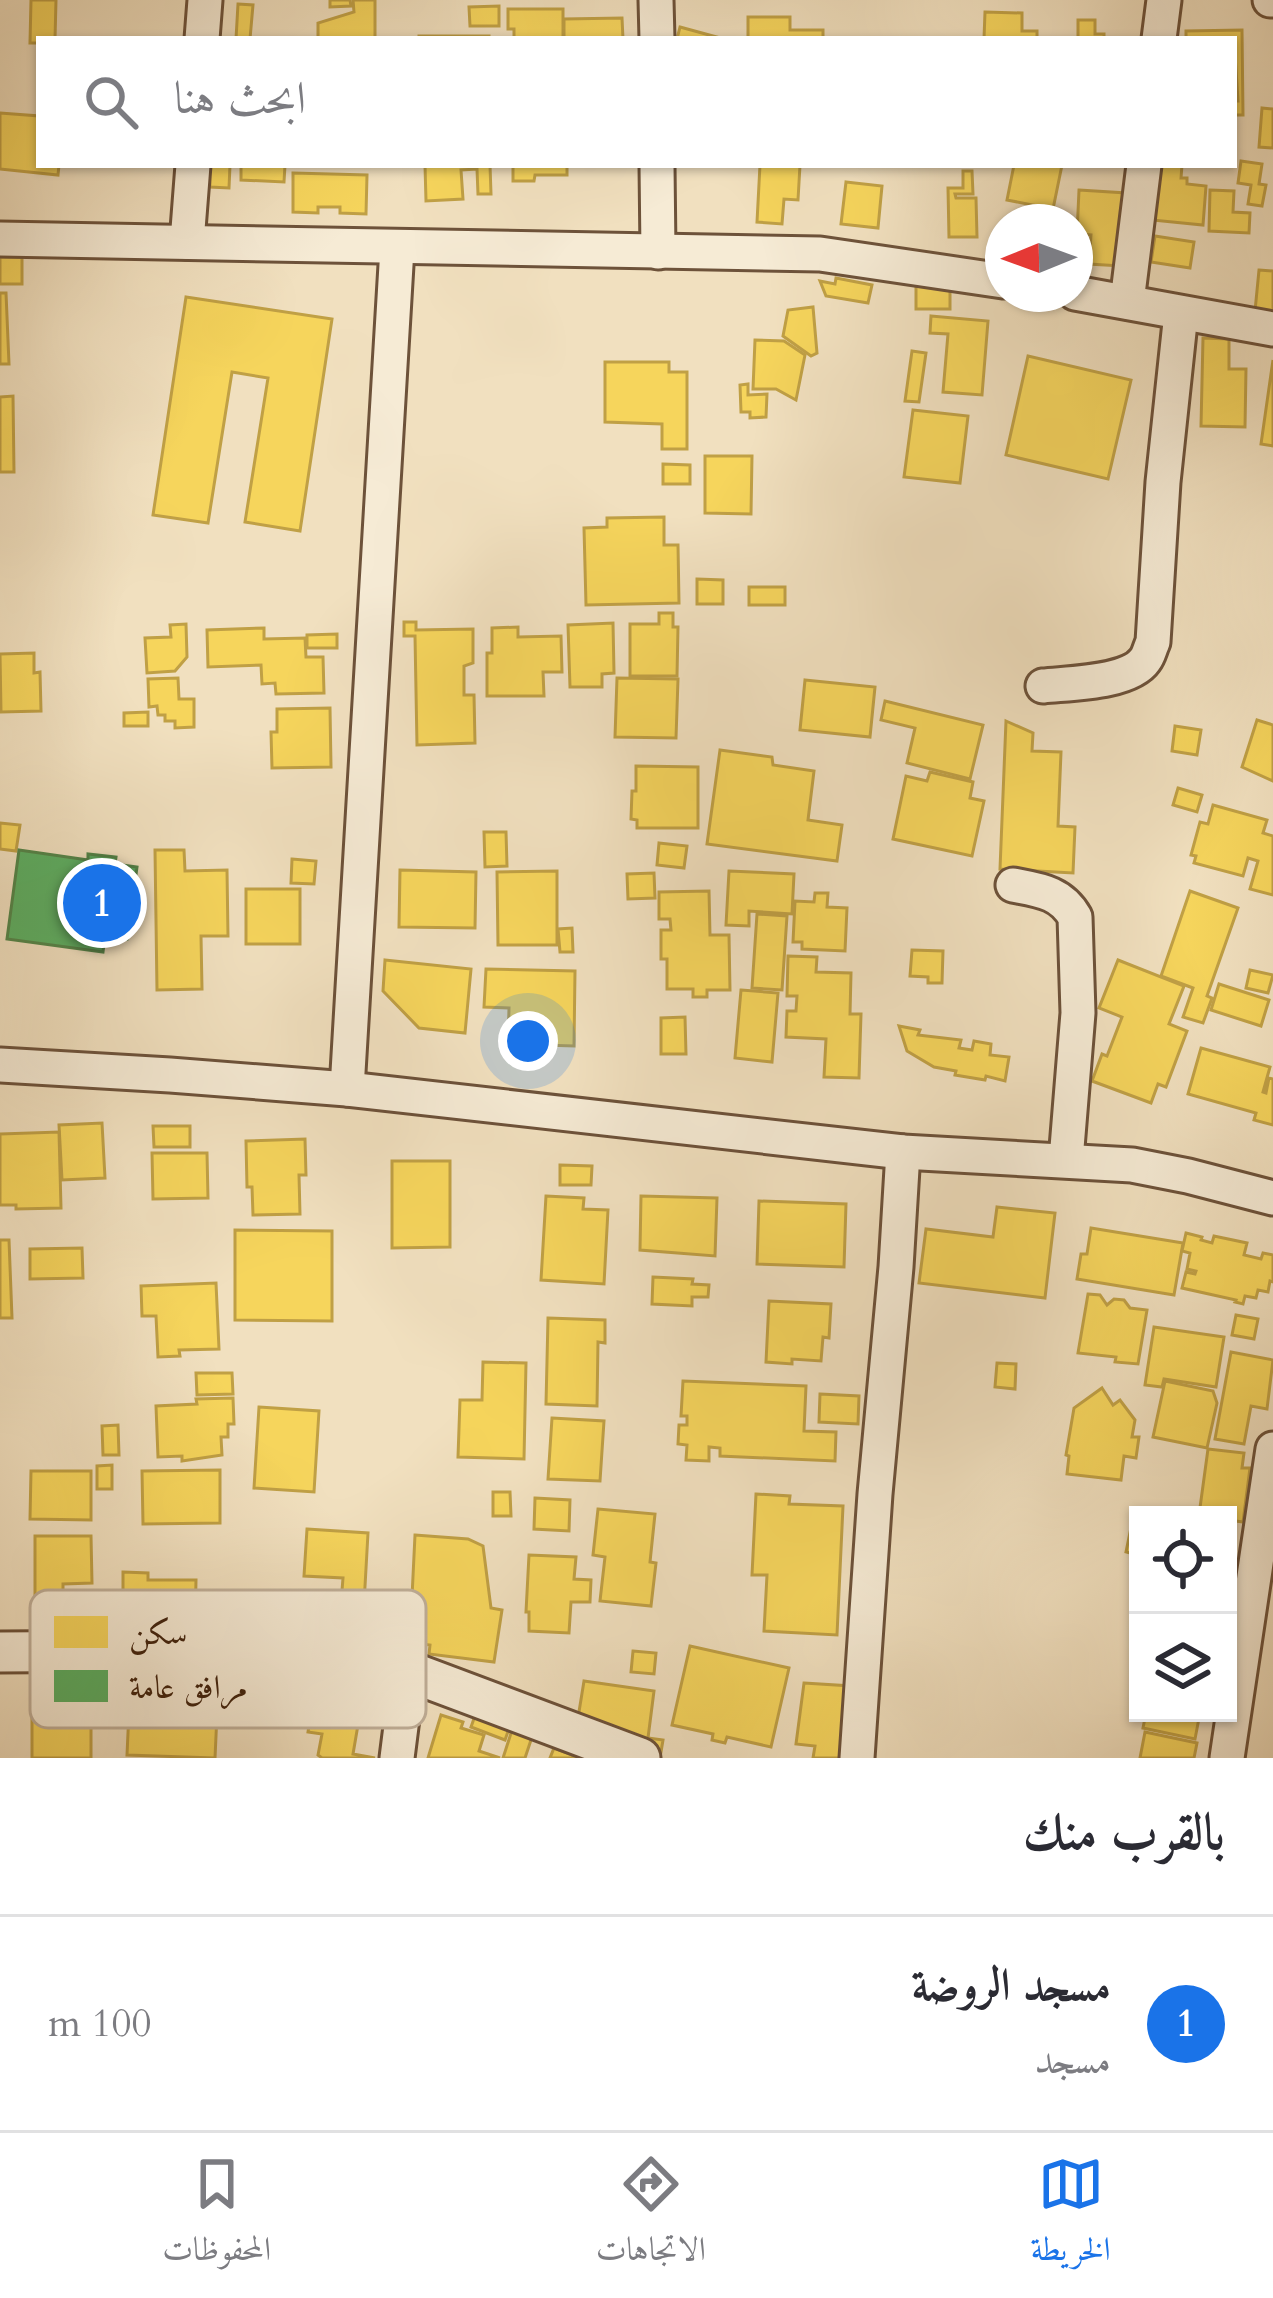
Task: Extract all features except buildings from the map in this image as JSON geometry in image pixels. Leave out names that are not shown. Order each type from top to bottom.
[{"type":"street","points":[[202,36],[205,0]]},
{"type":"street","points":[[656,0],[657,36]]},
{"type":"street","points":[[1159,36],[1164,0]]},
{"type":"street","points":[[187,242],[193,168]]},
{"type":"street","points":[[657,168],[658,252]]},
{"type":"street","points":[[1127,302],[1144,168]]},
{"type":"street","points":[[0,238],[820,254],[985,278]]},
{"type":"street","points":[[347,1089],[397,248]]},
{"type":"street","points":[[1093,296],[1273,329]]},
{"type":"street","points":[[1043,686],[1110,679],[1134,670],[1145,661],[1153,642],[1163,482],[1181,313]]},
{"type":"street","points":[[1013,885],[1056,896],[1075,917],[1078,1013],[1066,1160]]},
{"type":"street","points":[[0,1065],[347,1089],[903,1152],[1132,1165],[1273,1198]]},
{"type":"street","points":[[857,1758],[903,1152]]},
{"type":"street","points":[[1227,1758],[1273,1449]]},
{"type":"street","points":[[0,1652],[30,1652]]},
{"type":"street","points":[[426,1677],[640,1758]]},
{"type":"street","points":[[397,1758],[401,1728]]},
{"type":"place","name":"مسجد الروضة","points":[[102,903]]}]
